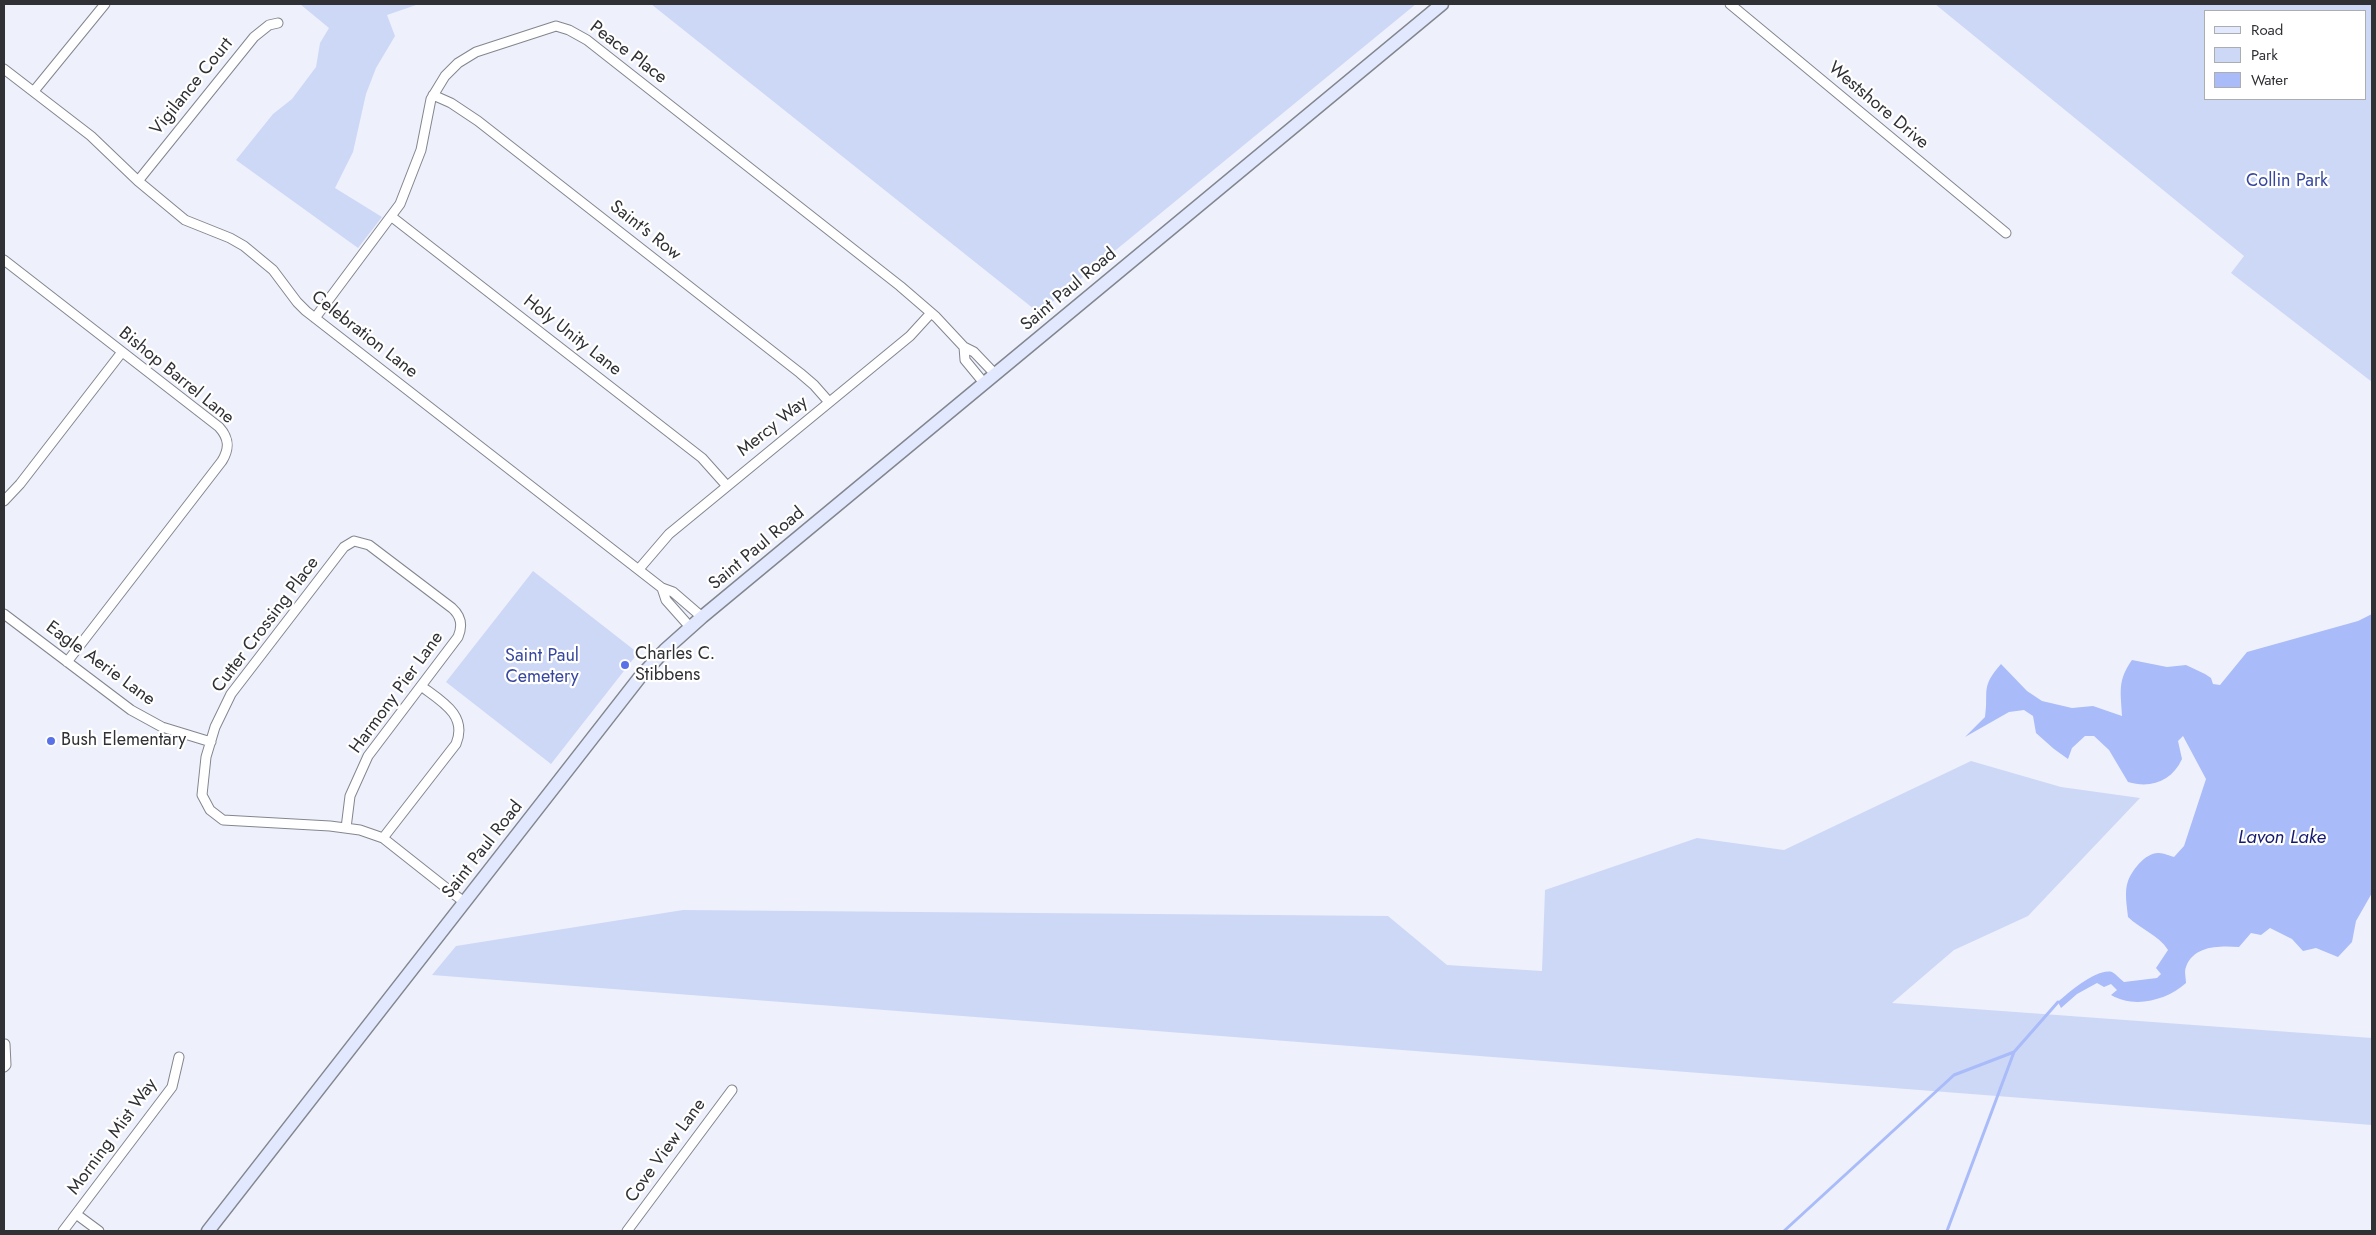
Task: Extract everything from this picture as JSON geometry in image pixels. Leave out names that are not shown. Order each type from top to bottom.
[{"type":"street","points":[[34,91],[105,4]]},
{"type":"street","name":"Saint Paul Road","points":[[208,1231],[640,677],[690,627],[1442,4]]},
{"type":"street","name":"Westshore Drive","points":[[1730,4],[2006,233]]},
{"type":"street","name":"Vigilance Court","points":[[138,181],[254,36],[262,29],[278,23]]},
{"type":"street","name":"Peace Place","points":[[316,318],[392,217],[406,192],[416,164],[433,95],[454,67],[476,52],[548,27],[564,27],[586,40],[900,286],[932,313],[964,348],[966,360],[990,378]]},
{"type":"street","name":"Celebration Lane","points":[[4,69],[91,136],[138,181],[185,220],[230,238],[244,246],[272,270],[297,302],[316,318],[662,588],[673,592],[702,617]]},
{"type":"street","name":"Saint's Row","points":[[433,95],[451,103],[478,121],[792,367],[814,385],[829,402]]},
{"type":"street","name":"Holy Unity Lane","points":[[392,217],[702,458],[727,486]]},
{"type":"street","name":"Bishop Barrel Lane","points":[[5,263],[219,427],[228,439],[228,447],[222,460],[67,662]]},
{"type":"street","name":"Mercy Way","points":[[639,570],[669,534],[910,336],[932,313]]},
{"type":"street","points":[[4,501],[20,484],[122,352]]},
{"type":"street","name":"Harmony Pier Lane","points":[[346,828],[350,796],[368,756],[458,637],[461,624],[460,618],[452,608],[369,544],[354,542]]},
{"type":"street","name":"Cutter Crossing Place","points":[[354,542],[344,547],[231,694],[215,727],[206,757],[202,795],[210,810],[224,820],[346,828],[360,830],[383,838],[464,902]]},
{"type":"street","name":"Celebration Lane","points":[[662,588],[666,600],[690,627]]},
{"type":"street","name":"Eagle Aerie Lane","points":[[4,614],[131,710],[162,727],[211,742]]},
{"type":"street","points":[[383,838],[456,744],[459,736],[458,718],[453,710],[421,686]]},
{"type":"street","points":[[4,1067],[6,1065],[5,1044]]},
{"type":"street","name":"Morning Mist Way","points":[[64,1231],[172,1087],[179,1056]]},
{"type":"street","name":"Cove View Lane","points":[[627,1231],[732,1090]]},
{"type":"street","points":[[76,1214],[99,1231]]},
{"type":"green space","points":[[300,4],[419,4],[387,15],[395,36],[376,68],[366,94],[353,152],[335,188],[382,217],[358,248],[236,160],[273,114],[292,99],[316,67],[320,43],[329,28]]},
{"type":"green space","points":[[651,4],[1416,4],[1039,313]]},
{"type":"green space","name":"Collin Park","points":[[1935,4],[2372,4],[2372,382],[2231,273],[2244,256]]},
{"type":"green space","name":"Saint Paul Cemetery","points":[[533,571],[638,653],[551,764],[446,682]]},
{"type":"green space","points":[[1971,761],[2061,787],[2140,798],[2028,916],[1954,950],[1892,1003],[2372,1038],[2372,1125],[432,975],[456,946],[683,910],[1388,916],[1447,965],[1542,971],[1545,890],[1697,838],[1784,850]]},
{"type":"water","name":"Lavon Lake","points":[[2372,614],[2372,893],[2356,921],[2352,942],[2338,957],[2316,948],[2303,951],[2292,939],[2270,928],[2261,935],[2251,933],[2239,947],[2208,948],[2195,954],[2185,969],[2186,983],[2170,994],[2160,998],[2140,1002],[2120,999],[2111,995],[2117,990],[2111,984],[2104,987],[2097,983],[2077,994],[2061,1008],[2058,1002],[2091,977],[2099,974],[2112,972],[2124,982],[2157,978],[2161,974],[2156,968],[2168,950],[2160,940],[2128,917],[2127,885],[2140,862],[2149,855],[2159,853],[2174,857],[2184,846],[2206,779],[2183,736],[2178,741],[2182,759],[2178,767],[2167,778],[2153,784],[2128,782],[2109,750],[2094,736],[2085,736],[2072,748],[2068,759],[2036,733],[2033,716],[2024,710],[2009,712],[1965,737],[1985,717],[1988,684],[1994,672],[2001,664],[2027,691],[2042,701],[2072,708],[2093,706],[2122,716],[2122,681],[2127,667],[2132,660],[2167,667],[2186,665],[2211,678],[2213,684],[2220,685],[2247,652],[2358,621]]},
{"type":"waterway","points":[[1947,1231],[2014,1052],[2058,1002]]},
{"type":"waterway","points":[[1784,1231],[1954,1075],[2014,1052]]},
{"type":"place","name":"Charles C. Stibbens","points":[[625,665]]},
{"type":"place","name":"Bush Elementary","points":[[51,741]]}]
